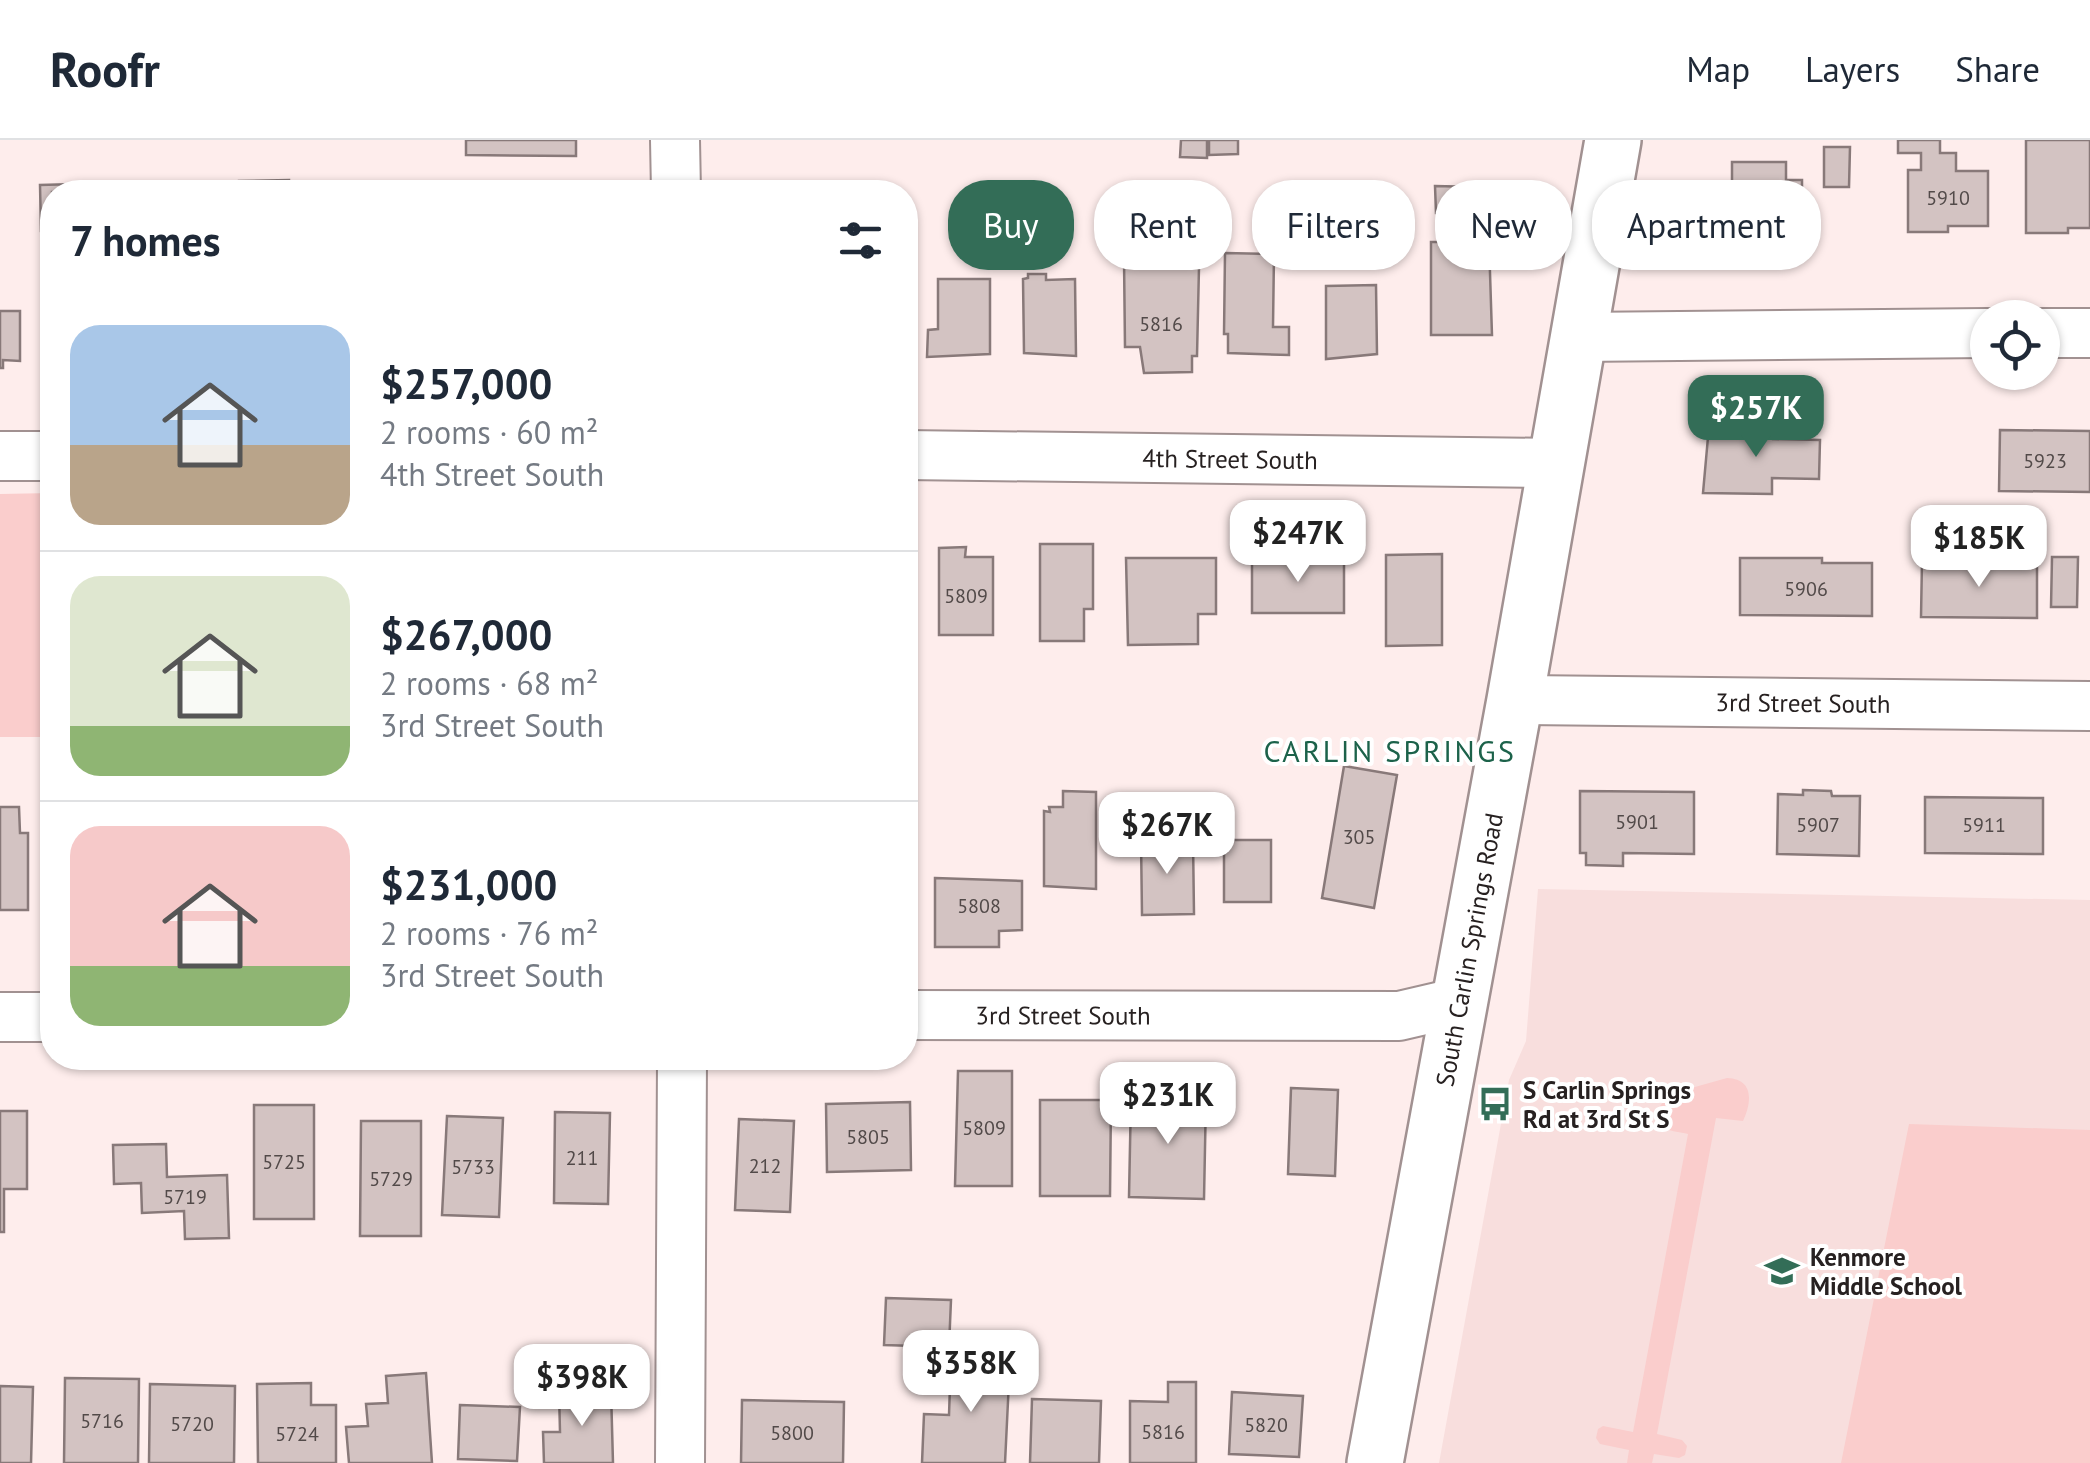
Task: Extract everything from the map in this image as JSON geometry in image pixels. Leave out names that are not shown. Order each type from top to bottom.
[{"type":"main road","name":"South Carlin Springs Road","points":[[1376,1463],[1613,140]]},
{"type":"street","points":[[675,140],[676,180]]},
{"type":"street","points":[[2060,333],[2090,332]]},
{"type":"street","points":[[1578,336],[1970,334]]},
{"type":"street","name":"4th Street South","points":[[918,455],[1555,463]]},
{"type":"street","points":[[0,456],[40,456]]},
{"type":"street","name":"3rd Street South","points":[[1515,700],[2090,706]]},
{"type":"street","name":"3rd Street South","points":[[918,1015],[1399,1016],[1459,1002]]},
{"type":"street","points":[[0,1017],[40,1017]]},
{"type":"street","points":[[680,1463],[682,1070]]},
{"type":"shaded area","points":[[40,493],[40,737],[0,737],[0,494]]},
{"type":"shaded area","name":"Kenmore Middle School","points":[[1538,889],[2090,900],[2090,1463],[1439,1463],[1509,1080],[1526,1041]]},
{"type":"shaded area","points":[[1727,1078],[1746,1087],[1748,1106],[1743,1121],[1716,1118],[1657,1434],[1682,1440],[1687,1446],[1685,1455],[1679,1458],[1654,1454],[1652,1463],[1627,1463],[1629,1450],[1600,1444],[1596,1438],[1603,1426],[1633,1432],[1688,1134],[1662,1127],[1655,1112],[1670,1094]]},
{"type":"shaded area","points":[[1909,1124],[2090,1130],[2090,1463],[1841,1463]]},
{"type":"building","points":[[466,140],[576,140],[576,156],[466,155]]},
{"type":"building","points":[[1181,140],[1207,140],[1207,158],[1180,157]]},
{"type":"building","points":[[1209,140],[1238,140],[1238,154],[1209,155]]},
{"type":"building","points":[[1898,140],[1940,140],[1940,153],[1956,153],[1956,171],[1988,171],[1988,226],[1908,232],[1908,170],[1921,170],[1921,153],[1898,153]]},
{"type":"building","points":[[2026,140],[2090,140],[2090,228],[2068,228],[2068,233],[2026,233]]},
{"type":"building","points":[[1824,147],[1850,147],[1849,187],[1824,187]]},
{"type":"building","points":[[1732,162],[1786,162],[1786,180],[1732,180]]},
{"type":"building","points":[[1431,242],[1435,242],[1435,270],[1490,270],[1492,335],[1431,335]]},
{"type":"building","points":[[1232,253],[1252,254],[1252,270],[1274,270],[1273,327],[1289,327],[1289,355],[1228,353],[1228,334],[1224,334],[1225,270],[1232,270]]},
{"type":"building","points":[[1124,270],[1199,270],[1197,356],[1192,356],[1192,372],[1144,373],[1140,347],[1125,347]]},
{"type":"building","points":[[1028,274],[1046,274],[1046,280],[1075,279],[1076,356],[1024,353],[1023,279]]},
{"type":"building","points":[[938,279],[990,279],[990,354],[927,357],[928,330],[938,329]]},
{"type":"building","points":[[1376,285],[1377,354],[1326,359],[1326,286]]},
{"type":"building","points":[[0,311],[20,311],[20,361],[3,360],[3,368],[0,368]]},
{"type":"building","points":[[1709,426],[1773,428],[1773,439],[1820,440],[1819,479],[1772,478],[1772,494],[1703,493]]},
{"type":"building","points":[[2000,430],[2090,431],[2090,492],[1999,491]]},
{"type":"building","points":[[1040,544],[1093,544],[1093,609],[1084,609],[1084,641],[1040,641]]},
{"type":"building","points":[[966,547],[965,557],[993,557],[993,635],[939,635],[939,548]]},
{"type":"building","points":[[1442,554],[1442,645],[1386,646],[1386,555]]},
{"type":"building","points":[[1344,557],[1344,613],[1252,613],[1252,558]]},
{"type":"building","points":[[2052,557],[2078,557],[2077,607],[2051,607]]},
{"type":"building","points":[[1126,558],[1216,558],[1216,614],[1198,614],[1198,644],[1128,645]]},
{"type":"building","points":[[1740,558],[1822,558],[1822,563],[1872,563],[1872,616],[1740,615]]},
{"type":"building","points":[[1922,561],[2037,564],[2037,618],[1921,617]]},
{"type":"building","points":[[1344,766],[1397,775],[1374,908],[1322,898]]},
{"type":"building","points":[[1803,790],[1860,796],[1859,856],[1777,854],[1778,794],[1803,795]]},
{"type":"building","points":[[1063,791],[1096,792],[1096,889],[1044,886],[1044,811],[1063,807]]},
{"type":"building","points":[[1580,791],[1694,792],[1694,854],[1623,853],[1623,866],[1586,865],[1586,853],[1580,853]]},
{"type":"building","points":[[1925,797],[2043,798],[2043,854],[1925,853]]},
{"type":"building","points":[[0,807],[19,807],[20,833],[28,833],[28,910],[0,910]]},
{"type":"building","points":[[1141,840],[1193,840],[1194,914],[1142,915]]},
{"type":"building","points":[[1224,840],[1271,840],[1271,902],[1224,902]]},
{"type":"building","points":[[935,878],[1022,881],[1022,930],[999,931],[999,947],[935,947]]},
{"type":"building","points":[[958,1071],[1012,1071],[1012,1186],[955,1186]]},
{"type":"building","points":[[1291,1088],[1338,1090],[1335,1176],[1288,1174]]},
{"type":"building","points":[[1131,1096],[1206,1097],[1204,1199],[1129,1197]]},
{"type":"building","points":[[1040,1100],[1111,1100],[1110,1196],[1040,1196]]},
{"type":"building","points":[[910,1102],[911,1170],[827,1172],[826,1104]]},
{"type":"building","points":[[254,1105],[314,1105],[314,1219],[254,1219]]},
{"type":"building","points":[[0,1111],[27,1111],[27,1189],[4,1189],[4,1232],[0,1232]]},
{"type":"building","points":[[555,1112],[610,1113],[608,1204],[554,1203]]},
{"type":"building","points":[[447,1116],[503,1118],[499,1217],[442,1215]]},
{"type":"building","points":[[739,1119],[794,1121],[790,1212],[735,1210]]},
{"type":"building","points":[[361,1121],[421,1121],[421,1236],[360,1236]]},
{"type":"building","points":[[166,1144],[167,1177],[227,1175],[229,1238],[185,1239],[184,1211],[142,1213],[141,1183],[114,1184],[113,1145]]},
{"type":"building","points":[[886,1298],[951,1300],[949,1347],[884,1345]]},
{"type":"building","points":[[951,1357],[1010,1360],[1005,1463],[922,1463],[924,1414],[949,1415]]},
{"type":"building","points":[[426,1373],[432,1463],[349,1463],[346,1427],[368,1426],[366,1404],[388,1403],[386,1376]]},
{"type":"building","points":[[65,1378],[139,1379],[138,1463],[64,1463]]},
{"type":"building","points":[[1168,1382],[1196,1382],[1196,1463],[1130,1463],[1130,1401],[1168,1402]]},
{"type":"building","points":[[311,1383],[311,1405],[336,1405],[336,1463],[258,1463],[257,1384]]},
{"type":"building","points":[[150,1384],[235,1386],[234,1463],[149,1463]]},
{"type":"building","points":[[0,1386],[33,1387],[31,1463],[0,1463]]},
{"type":"building","points":[[611,1390],[613,1463],[544,1463],[543,1432],[560,1432],[559,1391]]},
{"type":"building","points":[[1232,1392],[1303,1396],[1299,1457],[1229,1454]]},
{"type":"building","points":[[1032,1399],[1101,1401],[1099,1463],[1030,1463]]},
{"type":"building","points":[[742,1400],[844,1402],[843,1463],[741,1463]]},
{"type":"building","points":[[460,1405],[520,1407],[517,1461],[458,1459]]},
{"type":"place","name":"S Carlin Springs Rd at 3rd St S","points":[[1495,1104]]},
{"type":"place","name":"Kenmore Middle School","points":[[1782,1271]]},
{"type":"district","name":"CARLIN SPRINGS","points":[[1390,750]]}]
